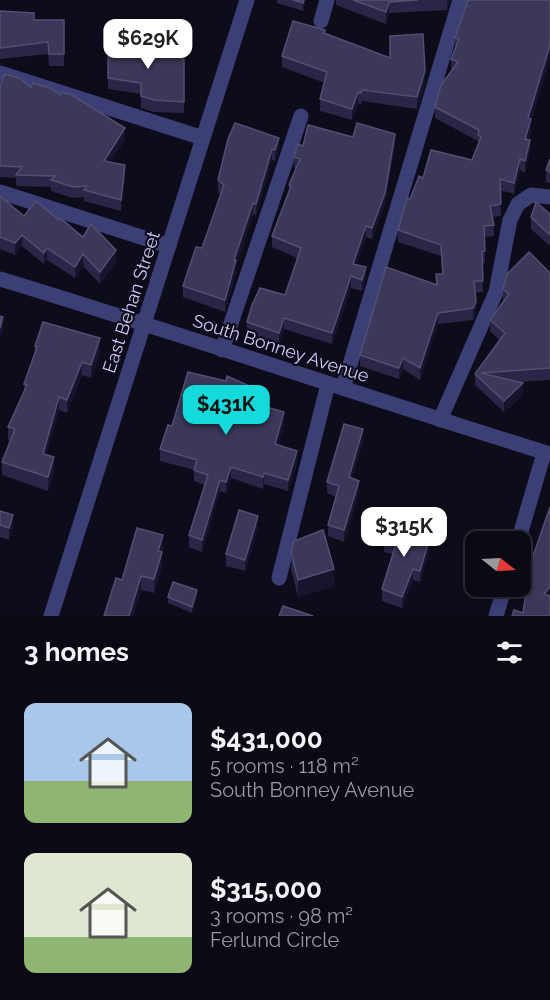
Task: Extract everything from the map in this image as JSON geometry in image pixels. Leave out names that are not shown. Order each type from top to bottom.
[{"type":"street","name":"East Behan Street","points":[[51,616],[247,0]]},
{"type":"street","points":[[321,21],[327,0]]},
{"type":"street","points":[[279,578],[335,386],[460,0]]},
{"type":"street","points":[[0,73],[203,138]]},
{"type":"street","points":[[222,350],[301,116]]},
{"type":"street","points":[[0,192],[169,246]]},
{"type":"street","points":[[440,420],[496,291],[510,220],[518,204],[531,195],[550,197]]},
{"type":"street","name":"South Bonney Avenue","points":[[0,279],[547,453]]},
{"type":"street","points":[[522,531],[547,453]]},
{"type":"street","points":[[496,616],[502,597]]},
{"type":"building","points":[[353,0],[418,0],[389,2],[386,12]]},
{"type":"building","points":[[468,0],[550,0],[550,45],[528,118],[531,119],[525,139],[530,140],[525,161],[520,159],[514,183],[500,179],[501,204],[490,206],[494,225],[484,226],[483,281],[474,281],[476,302],[473,308],[438,313],[420,368],[403,358],[399,368],[360,355],[386,267],[437,285],[436,274],[443,274],[441,245],[398,230],[407,198],[410,199],[419,176],[423,178],[431,150],[472,160],[481,137],[478,135],[479,130],[435,107],[441,85],[458,62],[451,59],[459,39],[455,38]]},
{"type":"building","points":[[0,11],[34,13],[34,20],[64,20],[64,54],[49,54],[48,42],[0,48]]},
{"type":"building","points":[[293,21],[325,30],[324,33],[390,58],[390,36],[423,34],[425,71],[417,97],[362,90],[361,93],[358,92],[352,109],[320,99],[327,72],[282,56]]},
{"type":"building","points":[[108,41],[154,45],[154,50],[184,59],[184,102],[154,100],[141,96],[141,83],[108,78]]},
{"type":"building","points":[[5,74],[19,78],[31,87],[33,83],[50,88],[60,95],[61,92],[72,95],[125,128],[104,161],[125,165],[121,200],[84,190],[87,186],[73,187],[51,180],[55,176],[16,175],[22,167],[0,166],[0,85]]},
{"type":"building","points":[[235,123],[279,138],[275,150],[272,149],[256,204],[253,203],[234,260],[236,260],[225,300],[183,286],[196,247],[202,248],[224,185],[218,180],[228,139]]},
{"type":"building","points":[[357,123],[395,134],[385,193],[372,228],[366,226],[353,264],[366,267],[362,280],[351,276],[332,333],[284,318],[279,333],[247,322],[260,288],[285,295],[301,248],[272,236],[300,159],[294,157],[298,144],[303,146],[308,125],[353,137]]},
{"type":"building","points":[[550,159],[550,172],[546,170]]},
{"type":"building","points":[[0,196],[24,216],[37,202],[83,237],[91,224],[116,250],[100,272],[83,254],[75,267],[47,248],[44,253],[22,235],[15,243],[0,237]]},
{"type":"building","points":[[536,202],[550,214],[550,235],[531,217]]},
{"type":"building","points":[[529,252],[550,273],[550,368],[481,373],[523,383],[504,401],[475,374],[505,333],[490,320],[509,294],[503,289],[507,274]]},
{"type":"building","points":[[43,322],[100,338],[91,365],[82,362],[67,400],[59,397],[43,454],[54,457],[48,477],[2,462],[15,429],[8,427],[27,385],[24,384]]},
{"type":"building","points":[[188,372],[226,381],[227,376],[263,392],[259,405],[284,412],[275,444],[297,451],[288,480],[264,473],[263,477],[231,467],[226,482],[220,480],[202,540],[189,535],[208,475],[194,470],[197,460],[160,449],[168,425],[172,426]]},
{"type":"building","points":[[344,424],[363,429],[349,477],[359,481],[344,530],[328,525],[339,486],[327,482]]},
{"type":"building","points":[[550,507],[550,587],[544,594],[550,596],[550,616],[512,616],[514,610],[523,613],[525,597],[531,597],[531,562]]},
{"type":"building","points":[[239,510],[258,516],[245,560],[226,554]]},
{"type":"building","points":[[0,511],[13,515],[9,528],[0,525]]},
{"type":"building","points":[[389,524],[430,537],[420,571],[413,569],[402,597],[382,589],[396,544],[384,540]]},
{"type":"building","points":[[137,528],[163,535],[158,551],[162,552],[154,579],[141,576],[129,616],[104,616],[116,578],[122,580]]},
{"type":"building","points":[[323,530],[334,569],[298,580],[291,552],[294,541]]},
{"type":"building","points":[[173,582],[197,590],[192,607],[168,597]]},
{"type":"building","points":[[283,606],[313,616],[279,616]]}]
